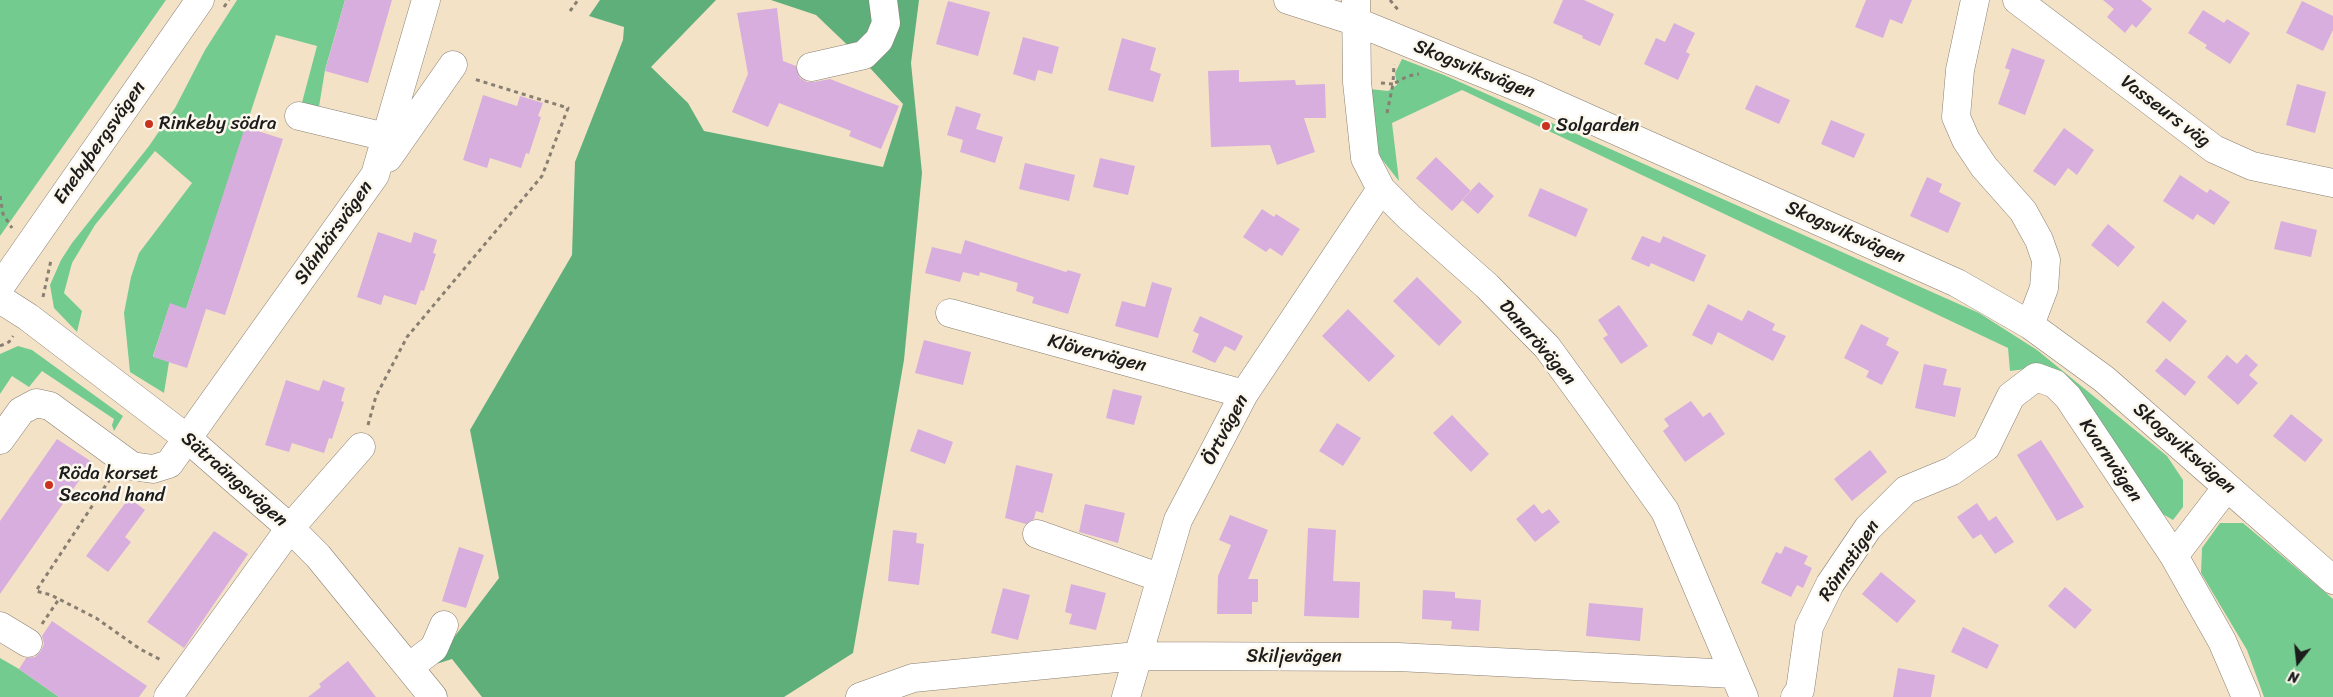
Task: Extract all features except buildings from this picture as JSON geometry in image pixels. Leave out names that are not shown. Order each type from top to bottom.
[{"type":"street","name":"Slånbärsvägen","points":[[0,440],[21,411],[36,403],[50,406],[132,466],[154,469],[169,464],[375,175],[426,0]]},
{"type":"street","points":[[811,67],[864,55],[879,40],[886,23],[883,0]]},
{"type":"street","name":"Skogsviksvägen","points":[[1288,0],[1356,11],[1527,91],[1948,279],[2030,325],[2104,379],[2333,580]]},
{"type":"street","points":[[1975,0],[1960,70],[1956,117],[1966,140],[1984,167],[2023,212],[2039,240],[2046,260],[2044,288],[2030,325]]},
{"type":"street","name":"Vasseurs väg","points":[[2017,0],[2214,149],[2252,166],[2333,183]]},
{"type":"street","name":"Enebybergsvägen","points":[[0,287],[212,4]]},
{"type":"street","name":"Danarövägen","points":[[1356,11],[1357,82],[1365,158],[1381,189],[1409,217],[1487,286],[1547,347],[1590,406],[1665,512],[1738,686]]},
{"type":"street","points":[[375,175],[451,68]]},
{"type":"street","points":[[299,116],[386,137]]},
{"type":"street","name":"Örtvägen","points":[[1126,697],[1178,520],[1244,394],[1381,189]]},
{"type":"street","name":"Sätraängsvägen","points":[[0,299],[28,317],[188,439],[290,528],[318,556],[433,697]]},
{"type":"street","name":"Klövervägen","points":[[950,313],[1244,394]]},
{"type":"street","name":"Kvarnvägen","points":[[2036,377],[2055,384],[2068,397],[2174,556],[2222,641],[2246,697]]},
{"type":"street","name":"Rönnstigen","points":[[1795,697],[1800,690],[1809,627],[1830,584],[1868,528],[1906,490],[1952,471],[1986,447],[2010,396],[2036,377]]},
{"type":"street","points":[[168,697],[290,528],[361,447]]},
{"type":"street","points":[[2174,556],[2227,487]]},
{"type":"street","points":[[1037,534],[1161,578]]},
{"type":"street","points":[[410,667],[434,648],[444,625]]},
{"type":"street","points":[[0,626],[28,643]]},
{"type":"street","name":"Skiljevägen","points":[[860,697],[913,678],[1137,656],[1398,657],[1738,686]]},
{"type":"path","points":[[212,4],[229,0]]},
{"type":"path","points":[[570,11],[578,0]]},
{"type":"path","points":[[361,447],[376,396],[406,337],[542,176],[568,108],[451,68]]},
{"type":"path","points":[[1387,119],[1389,95],[1393,84],[1408,76],[1424,73]]},
{"type":"path","points":[[0,346],[9,342],[42,298],[50,262],[55,254]]},
{"type":"path","points":[[123,460],[36,592],[59,599],[96,618],[140,650],[185,673]]},
{"type":"path","points":[[28,643],[59,599]]},
{"type":"green space","points":[[0,0],[166,0],[0,236]]},
{"type":"green space","points":[[237,0],[345,0],[325,70],[317,119],[300,110],[317,46],[276,35],[186,309],[170,304],[153,356],[169,362],[164,393],[130,372],[124,313],[131,277],[139,253],[192,183],[155,151],[95,225],[72,263],[64,293],[82,311],[77,332],[54,308],[50,285],[61,260],[72,243],[149,146],[175,108],[205,50]]},
{"type":"green space","points":[[600,0],[716,0],[651,67],[688,103],[704,131],[883,167],[903,104],[860,57],[816,15],[771,0],[919,0],[911,63],[922,173],[904,360],[853,653],[784,697],[482,697],[452,659],[433,665],[499,578],[470,430],[572,255],[575,162],[623,40],[624,27],[589,16]]},
{"type":"green space","points":[[1402,59],[1444,75],[1979,313],[2037,350],[2167,456],[2183,480],[2183,507],[2173,520],[2156,510],[2033,368],[2010,371],[2008,348],[1462,90],[1392,123],[1399,181],[1380,157],[1368,108],[1370,89],[1388,91],[1397,85],[1395,73]]},
{"type":"green space","points":[[18,346],[32,350],[123,416],[114,431],[112,425],[114,419],[42,371],[29,387],[12,376],[0,394],[0,354]]},
{"type":"green space","points":[[2220,523],[2243,523],[2333,599],[2333,697],[2264,697],[2247,650],[2201,573],[2202,548]]},
{"type":"green space","points":[[0,658],[19,669],[59,697],[0,697]]},
{"type":"place","name":"Rinkeby södra","points":[[149,124]]},
{"type":"place","name":"Solgarden","points":[[1546,126]]},
{"type":"place","name":"Röda korset Second hand","points":[[49,485]]}]
